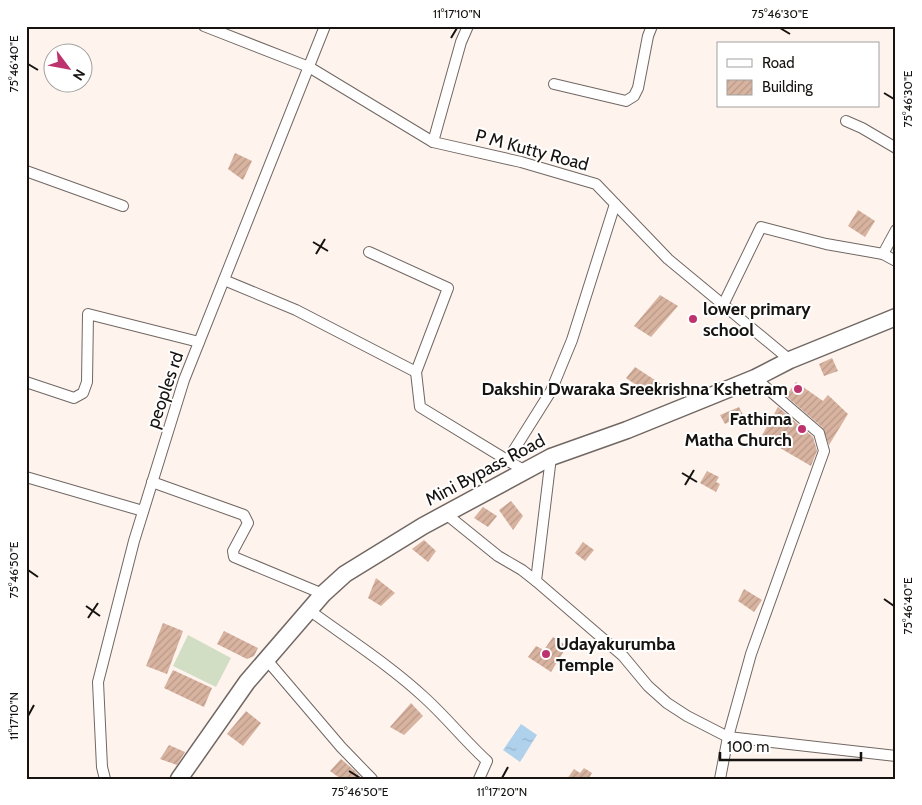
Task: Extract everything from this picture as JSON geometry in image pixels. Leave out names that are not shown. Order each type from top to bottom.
[{"type":"main road","name":"Mini Bypass Road","points":[[179,779],[247,682],[323,594],[345,574],[423,526],[551,456],[627,430],[755,378],[790,360],[896,317]]},
{"type":"street","name":"P M Kutty Road","points":[[204,26],[309,67],[433,142],[521,162],[596,184],[668,259],[790,360]]},
{"type":"street","name":"peoples rd","points":[[104,779],[98,682],[134,541],[184,380],[325,26]]},
{"type":"street","points":[[433,142],[461,42],[468,26]]},
{"type":"street","points":[[554,84],[626,101],[634,96],[638,88],[648,36],[652,26]]},
{"type":"street","points":[[846,121],[896,148]]},
{"type":"street","points":[[26,171],[123,206]]},
{"type":"street","points":[[507,461],[551,391],[572,340],[615,204]]},
{"type":"street","points":[[723,305],[761,227],[826,244],[883,254],[896,261]]},
{"type":"street","points":[[883,254],[896,230]]},
{"type":"street","points":[[369,252],[448,288],[416,372],[420,407],[525,471]]},
{"type":"street","points":[[224,280],[296,310],[416,372]]},
{"type":"street","points":[[26,382],[74,398],[84,393],[87,382],[88,314],[199,342]]},
{"type":"street","points":[[720,779],[728,737],[751,654],[824,451],[820,433],[755,378]]},
{"type":"street","points":[[536,581],[551,456]]},
{"type":"street","points":[[26,477],[144,511]]},
{"type":"street","points":[[152,482],[244,515],[248,523],[233,551],[234,557],[323,594]]},
{"type":"street","points":[[446,514],[498,556],[536,581],[623,656],[648,686],[667,703],[687,716],[728,737],[896,756]]},
{"type":"street","points":[[309,610],[425,698],[487,761],[479,779]]},
{"type":"street","points":[[266,659],[341,747],[372,779]]},
{"type":"green space","points":[[188,635],[231,658],[216,687],[173,666]]},
{"type":"water","points":[[521,724],[537,735],[520,762],[503,750]]},
{"type":"building","points":[[235,153],[252,161],[243,180],[228,169]]},
{"type":"building","points":[[858,210],[875,221],[865,237],[848,226]]},
{"type":"building","points":[[660,295],[678,306],[651,337],[634,326]]},
{"type":"building","points":[[832,358],[838,371],[824,376],[819,364]]},
{"type":"building","points":[[635,367],[661,384],[651,395],[626,378]]},
{"type":"building","points":[[796,382],[823,401],[828,395],[848,414],[829,445],[823,428],[786,396]]},
{"type":"building","points":[[739,407],[743,415],[725,424],[720,415]]},
{"type":"building","points":[[778,407],[813,437],[817,451],[811,466],[761,437]]},
{"type":"building","points":[[707,471],[719,477],[716,482],[720,484],[716,492],[700,483]]},
{"type":"building","points":[[511,501],[523,516],[513,530],[499,510]]},
{"type":"building","points":[[483,507],[497,516],[488,527],[474,518]]},
{"type":"building","points":[[424,540],[436,551],[428,562],[412,549]]},
{"type":"building","points":[[583,542],[594,550],[585,561],[575,553]]},
{"type":"building","points":[[376,578],[395,593],[381,606],[368,598]]},
{"type":"building","points":[[744,589],[762,600],[754,612],[738,601]]},
{"type":"building","points":[[163,623],[183,631],[167,674],[146,666]]},
{"type":"building","points":[[224,631],[258,648],[254,656],[247,659],[217,644]]},
{"type":"building","name":"Udayakurumba Temple","points":[[553,637],[567,646],[551,672],[528,657],[536,646],[544,650]]},
{"type":"building","points":[[173,670],[212,688],[204,707],[164,688]]},
{"type":"building","points":[[411,703],[423,716],[404,735],[390,727]]},
{"type":"building","points":[[246,711],[261,723],[243,746],[227,734]]},
{"type":"building","points":[[169,745],[185,752],[177,765],[160,759]]},
{"type":"building","points":[[341,759],[362,779],[341,779],[330,771]]},
{"type":"building","points":[[584,768],[592,773],[590,779],[567,779],[574,769],[580,773]]},
{"type":"place","name":"lower primary school","points":[[693,319]]},
{"type":"place","name":"Dakshin Dwaraka Sreekrishna Kshetram","points":[[798,389]]},
{"type":"place","name":"Fathima Matha Church","points":[[802,429]]},
{"type":"place","name":"Udayakurumba Temple","points":[[546,654]]}]
